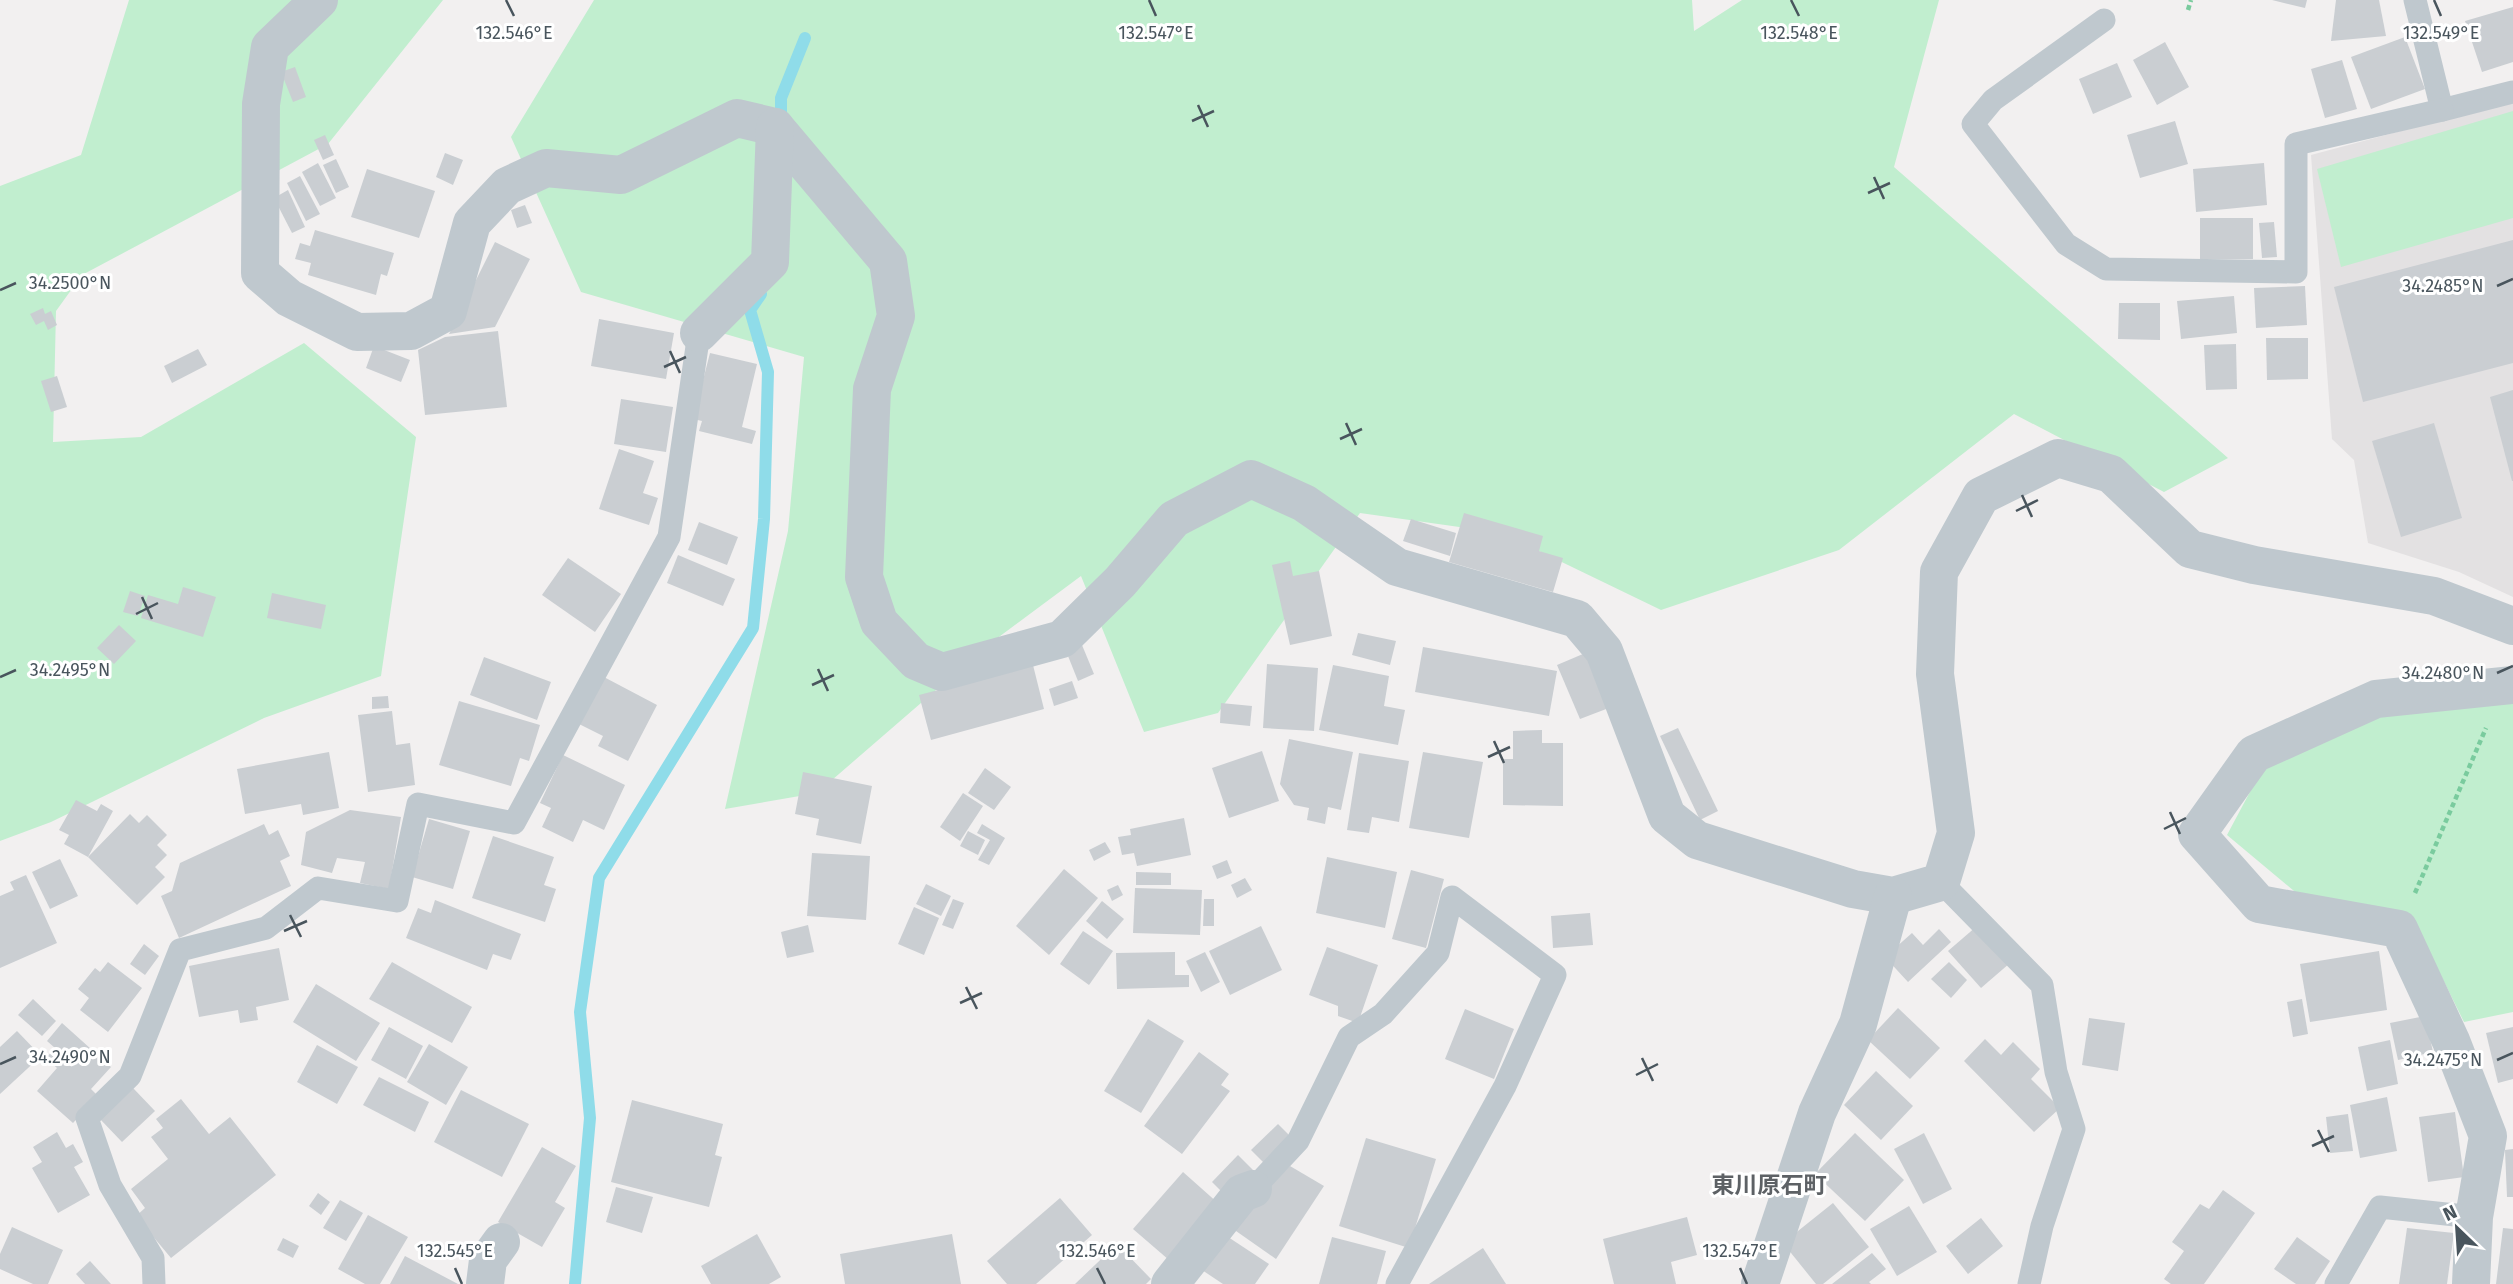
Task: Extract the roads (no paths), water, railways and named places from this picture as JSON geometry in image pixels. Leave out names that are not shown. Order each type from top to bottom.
[{"type":"street","points":[[319,0],[270,47],[261,104],[260,273],[289,298],[358,332],[411,331],[447,311],[471,223],[507,186],[546,168],[621,175],[737,118],[775,127],[888,261],[896,317],[872,390],[864,577],[879,622],[916,662],[942,672],[1062,639],[1120,582],[1174,519],[1251,479],[1304,503],[1396,567],[1577,619],[1604,651],[1667,816],[1697,840],[1853,889],[1894,896],[1941,882],[1956,832],[1935,674],[1939,572],[1980,496],[2058,458],[2111,474],[2190,550],[2254,565],[2434,596],[2513,626]]},
{"type":"street","points":[[699,333],[770,262],[775,127]]},
{"type":"street","points":[[2471,1284],[2474,1217],[2488,1136],[2451,1041],[2399,929],[2259,904],[2197,834],[2254,754],[2376,699],[2509,686]]},
{"type":"street","points":[[1760,1284],[1817,1113],[1857,1024],[1894,896]]},
{"type":"street","points":[[1170,1284],[1242,1193],[1253,1189]]},
{"type":"street","points":[[485,1284],[488,1260],[501,1242]]},
{"type":"lane","points":[[2415,0],[2442,110]]},
{"type":"lane","points":[[2104,20],[1993,100],[1973,124],[2066,244],[2106,269],[2296,272],[2296,144],[2513,92]]},
{"type":"lane","points":[[154,1284],[153,1258],[110,1185],[87,1118],[130,1076],[180,950],[266,928],[318,888],[397,901],[418,804],[514,823],[669,537],[699,333]]},
{"type":"lane","points":[[1941,882],[2042,985],[2056,1072],[2074,1129],[2042,1226],[2029,1284]]},
{"type":"lane","points":[[1253,1189],[1298,1141],[1349,1037],[1382,1014],[1438,953],[1452,897],[1555,975],[1505,1086],[1397,1284]]},
{"type":"lane","points":[[2336,1284],[2380,1207],[2474,1217]]},
{"type":"waterway","points":[[781,124],[781,98],[805,38]]},
{"type":"waterway","points":[[575,1284],[590,1118],[580,1012],[599,878],[753,628],[764,519],[768,372],[750,310],[761,294]]},
{"type":"district","name":"東川原石町","points":[[1769,1185]]}]
